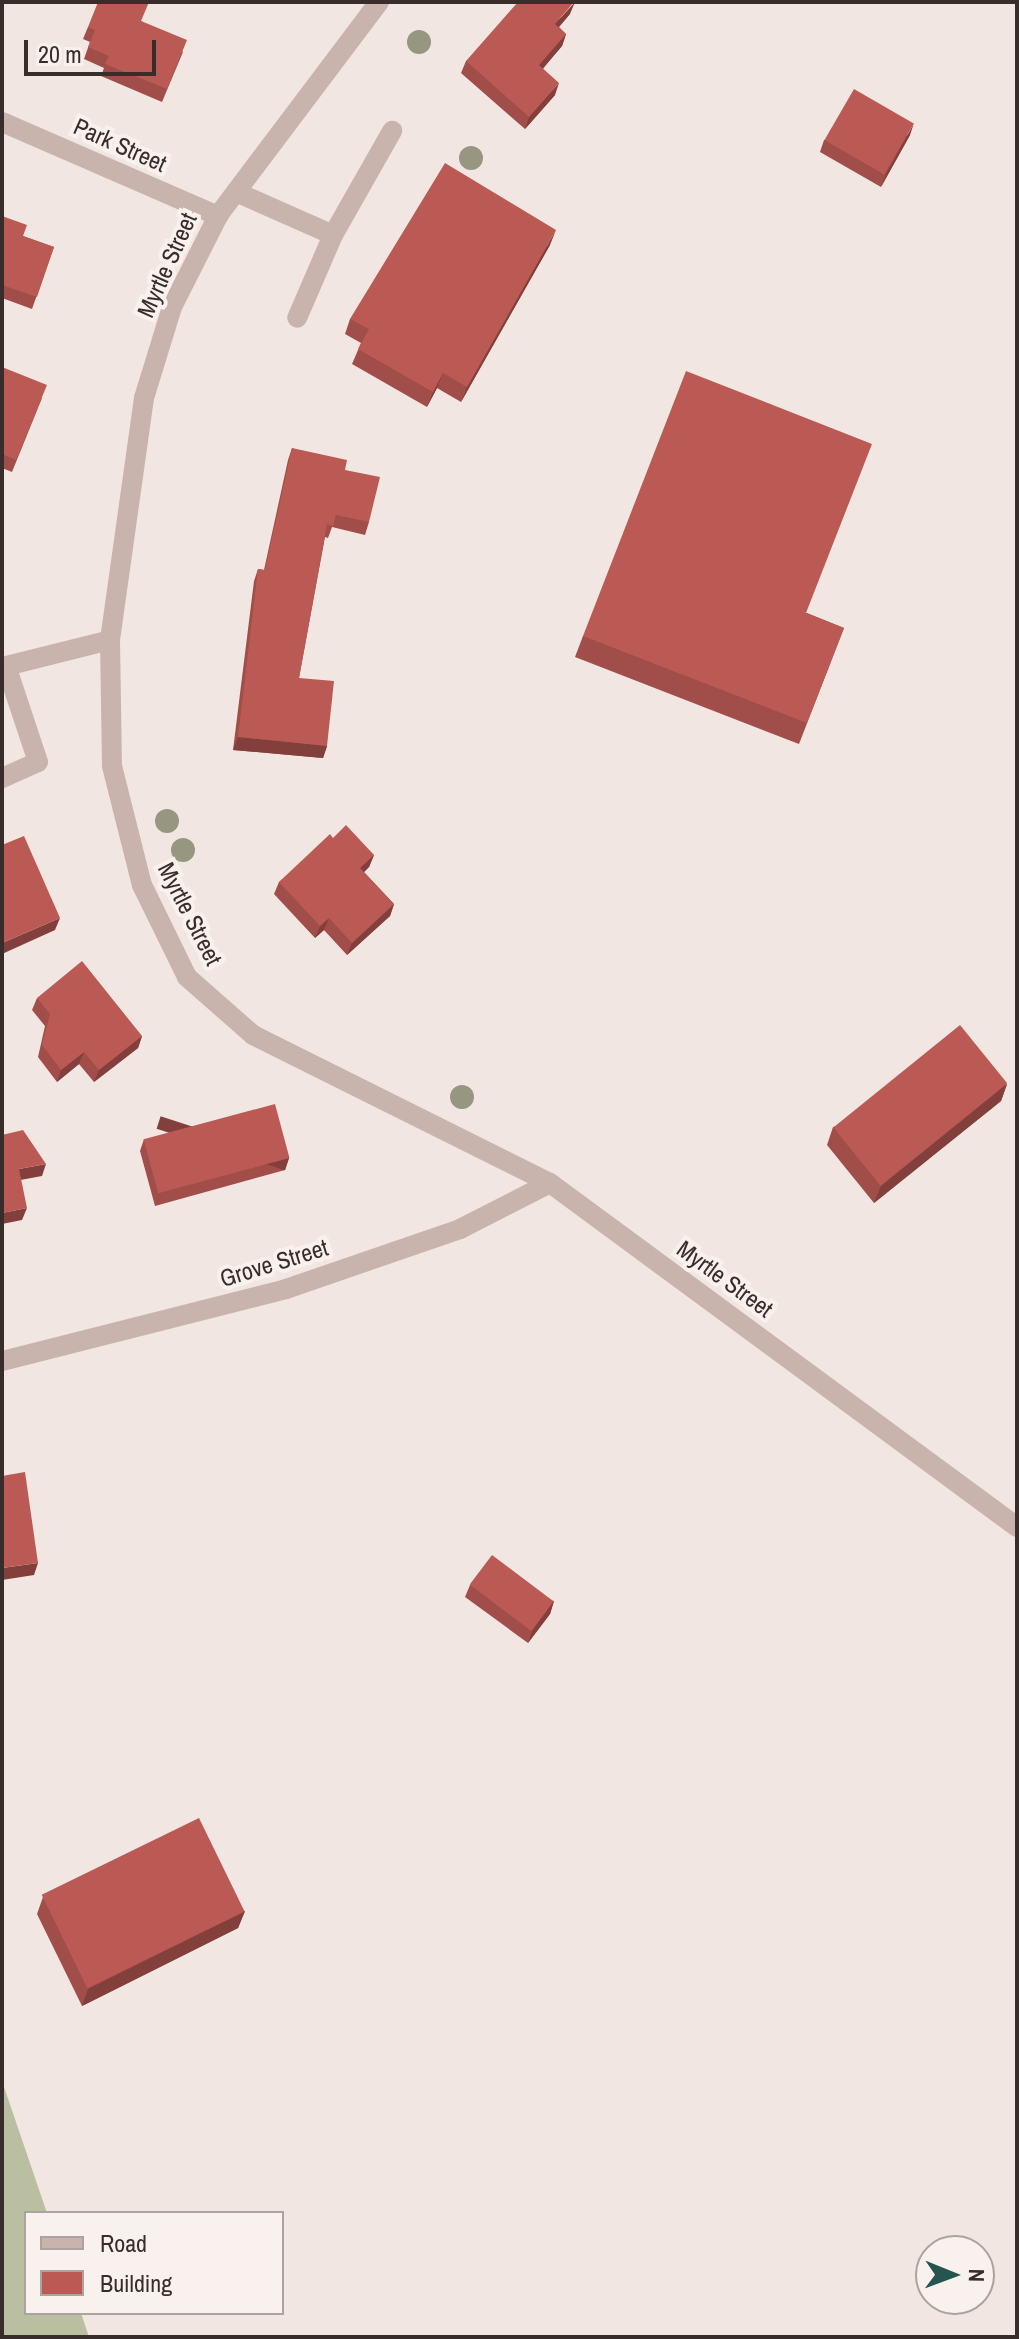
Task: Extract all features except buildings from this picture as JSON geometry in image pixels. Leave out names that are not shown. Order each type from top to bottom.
[{"type":"street","name":"Myrtle Street","points":[[379,2],[218,216],[172,307],[144,398],[110,640],[112,766],[142,885],[187,977],[253,1035],[550,1183],[1017,1527]]},
{"type":"street","name":"Park Street","points":[[2,122],[218,216]]},
{"type":"street","points":[[297,318],[333,235],[392,131]]},
{"type":"street","points":[[236,192],[333,235]]},
{"type":"street","points":[[2,778],[38,762],[4,668],[110,640]]},
{"type":"street","name":"Grove Street","points":[[2,1361],[286,1289],[460,1229],[550,1183]]},
{"type":"green space","points":[[2,2081],[46,2211],[24,2211],[24,2315],[82,2315],[89,2337],[2,2337]]}]
